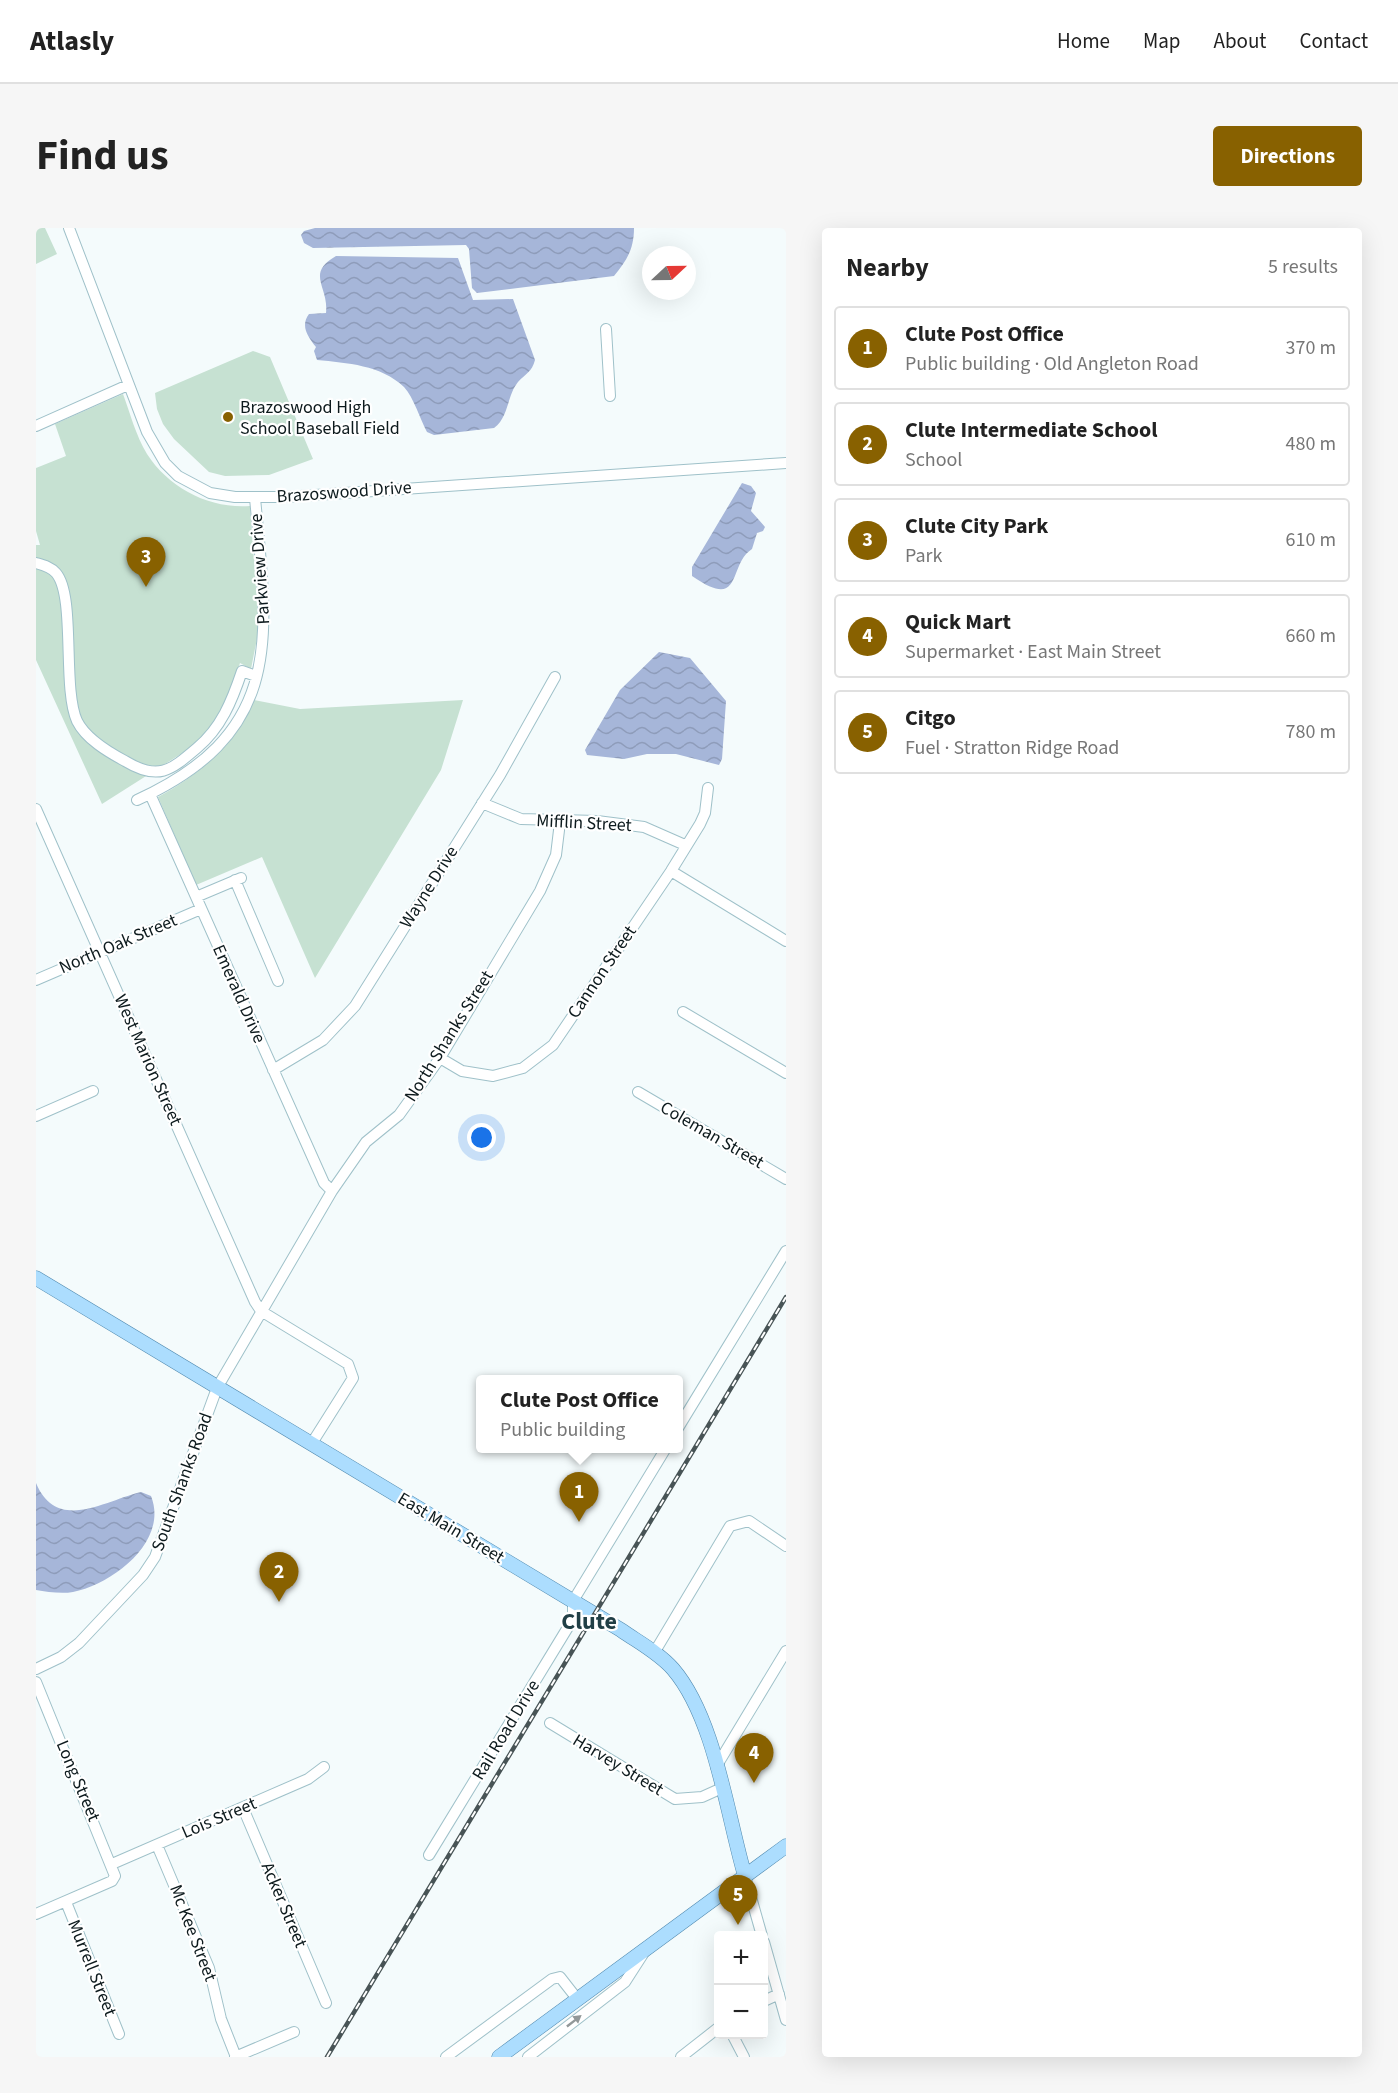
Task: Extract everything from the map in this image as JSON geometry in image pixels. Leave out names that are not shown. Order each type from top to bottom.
[{"type":"main road","name":"East Main Street","points":[[36,1278],[573,1601],[654,1653],[674,1670],[697,1712],[716,1767],[745,1876]]},
{"type":"main road","points":[[499,2057],[786,1846]]},
{"type":"street","name":"Brazoswood Drive","points":[[69,228],[128,385],[154,447],[178,476],[210,493],[255,498],[786,463]]},
{"type":"street","points":[[606,329],[610,396]]},
{"type":"street","points":[[36,426],[128,385]]},
{"type":"street","name":"Parkview Drive","points":[[136,800],[186,774],[222,743],[240,717],[256,676],[265,624],[255,498]]},
{"type":"street","points":[[36,563],[53,571],[60,580],[65,604],[72,699],[78,723],[92,739],[134,767],[160,773],[170,770],[199,746],[219,723],[231,705],[242,671],[256,676]]},
{"type":"street","name":"Wayne Drive","points":[[273,1070],[323,1040],[355,1006],[500,775],[555,677]]},
{"type":"street","name":"Cannon Street","points":[[440,1058],[462,1071],[493,1076],[508,1074],[536,1060],[553,1045],[671,870],[705,813],[708,788]]},
{"type":"street","name":"Emerald Drive","points":[[150,794],[324,1183],[332,1191]]},
{"type":"street","name":"Mifflin Street","points":[[482,802],[521,819],[560,822],[582,820],[629,824],[659,831],[685,845]]},
{"type":"street","name":"West Marion Street","points":[[36,809],[261,1311]]},
{"type":"street","name":"North Shanks Street","points":[[217,1388],[332,1191],[366,1142],[399,1115],[440,1058],[540,891],[556,855],[560,822]]},
{"type":"street","points":[[671,870],[786,941]]},
{"type":"street","points":[[196,897],[238,879],[278,981]]},
{"type":"street","name":"North Oak Street","points":[[36,980],[201,909]]},
{"type":"street","points":[[683,1012],[786,1073]]},
{"type":"street","points":[[36,1116],[93,1091]]},
{"type":"street","name":"Coleman Street","points":[[638,1092],[786,1179]]},
{"type":"street","points":[[683,1420],[786,1251]]},
{"type":"street","points":[[261,1311],[348,1364],[352,1371],[353,1378],[312,1443]]},
{"type":"street","name":"South Shanks Road","points":[[36,1669],[61,1657],[79,1643],[143,1575],[155,1557],[217,1388]]},
{"type":"street","name":"Rail Road Drive","points":[[429,1855],[573,1619],[573,1601],[664,1453]]},
{"type":"street","points":[[654,1653],[730,1526],[739,1521],[749,1521],[786,1546]]},
{"type":"street","points":[[716,1767],[786,1651]]},
{"type":"street","name":"Long Street","points":[[36,1682],[115,1876],[112,1881],[66,1902]]},
{"type":"street","name":"Harvey Street","points":[[550,1723],[675,1799],[702,1797],[722,1788]]},
{"type":"street","name":"Lois Street","points":[[112,1864],[308,1779],[324,1767]]},
{"type":"street","name":"Acker Street","points":[[243,1808],[326,2003]]},
{"type":"street","name":"Mc Kee Street","points":[[157,1845],[209,1968],[221,2019],[236,2057]]},
{"type":"street","points":[[745,1876],[761,1931]]},
{"type":"street","points":[[36,1914],[66,1902]]},
{"type":"street","name":"Murrell Street","points":[[66,1902],[119,2034]]},
{"type":"street","points":[[528,2057],[626,1982],[644,1952]]},
{"type":"street","points":[[768,1956],[786,2020]]},
{"type":"street","points":[[446,2057],[552,1979],[560,1977],[578,2000]]},
{"type":"street","points":[[768,1999],[779,1995]]},
{"type":"street","points":[[681,2057],[714,2031]]},
{"type":"street","points":[[236,2057],[294,2032]]},
{"type":"street","points":[[735,2039],[744,2057]]},
{"type":"green space","points":[[36,228],[45,228],[57,254],[36,264]]},
{"type":"green space","name":"Brazoswood High School Baseball Field","points":[[253,351],[270,357],[313,459],[269,475],[225,476],[209,472],[174,439],[163,424],[157,409],[155,393]]},
{"type":"green space","points":[[123,394],[143,447],[167,477],[191,494],[205,500],[235,506],[250,506],[259,628],[251,669],[240,663],[229,694],[206,738],[102,804],[36,660],[36,545],[40,545],[36,531],[36,468],[66,456],[55,424]]},
{"type":"green space","points":[[254,700],[300,709],[463,700],[441,770],[315,978],[262,857],[196,885],[158,797],[202,768],[226,745]]},
{"type":"water","points":[[315,228],[634,228],[629,254],[614,276],[477,293],[472,288],[469,249],[466,245],[313,248],[304,243],[301,235],[304,231]]},
{"type":"water","points":[[336,256],[458,258],[473,300],[513,299],[535,360],[530,370],[514,387],[503,418],[494,428],[434,435],[427,432],[411,397],[395,380],[363,366],[317,360],[314,351],[316,347],[308,335],[305,323],[309,314],[326,313],[320,275],[327,263]]},
{"type":"water","points":[[742,483],[751,486],[756,493],[751,511],[765,527],[763,531],[757,533],[752,549],[744,556],[732,582],[720,589],[708,586],[692,576],[692,567]]},
{"type":"water","points":[[659,652],[690,658],[726,701],[722,759],[719,765],[676,754],[647,754],[624,759],[587,755],[585,750],[620,690]]},
{"type":"water","points":[[36,1483],[45,1498],[56,1507],[69,1510],[82,1510],[141,1492],[151,1496],[154,1513],[152,1529],[145,1544],[120,1570],[89,1587],[59,1593],[36,1590]]},
{"type":"railway","points":[[327,2057],[786,1297]]},
{"type":"place","name":"Brazoswood High School Baseball Field","points":[[228,417]]},
{"type":"place","name":"Clute City Park","points":[[146,587]]},
{"type":"place","name":"Clute Post Office","points":[[579,1522]]},
{"type":"place","name":"Clute Intermediate School","points":[[279,1602]]},
{"type":"place","name":"Quick Mart","points":[[754,1783]]},
{"type":"place","name":"Citgo","points":[[738,1925]]},
{"type":"district","name":"Clute","points":[[589,1621]]}]
